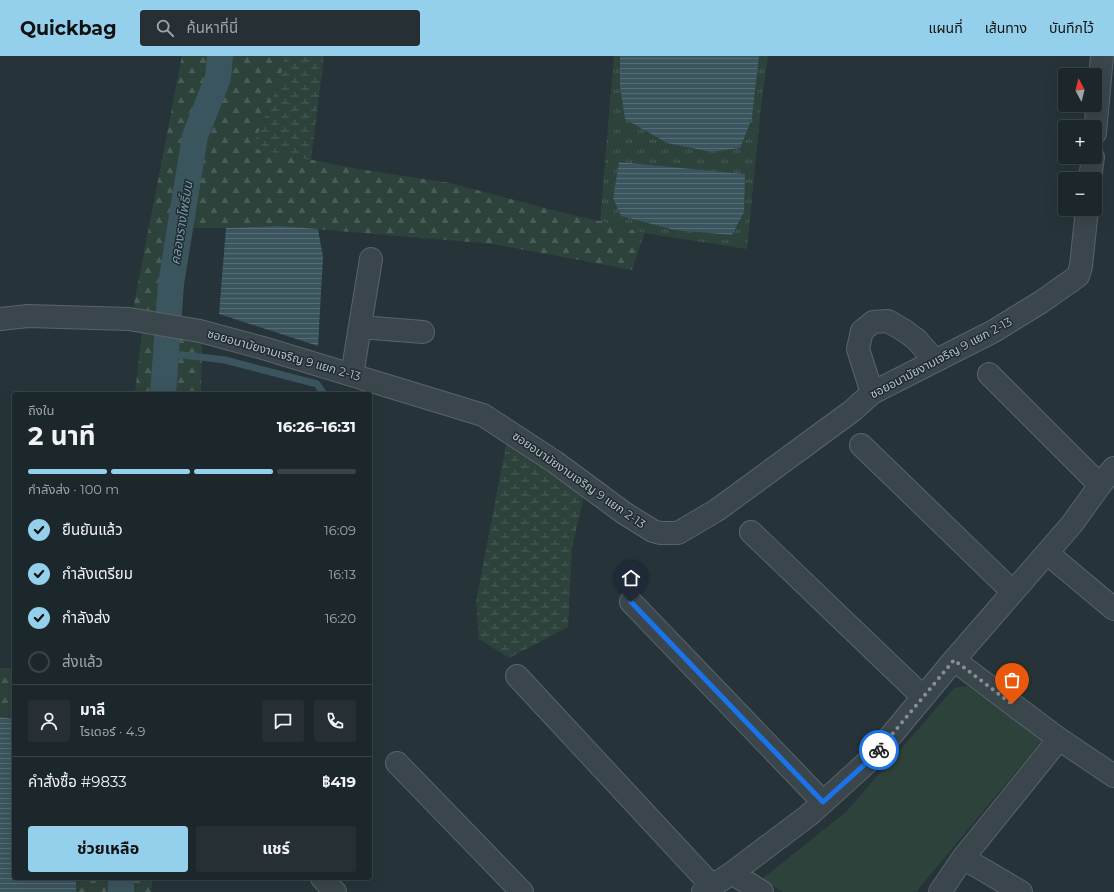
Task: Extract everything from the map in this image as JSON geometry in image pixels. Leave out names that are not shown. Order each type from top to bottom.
[{"type":"street","points":[[1096,120],[1102,56]]},
{"type":"street","name":"ซอยอนามัยงามเจริญ 9 แยก 2-13","points":[[0,319],[28,316],[129,319],[200,331],[483,415],[555,462],[624,513],[653,531],[667,534],[678,533],[717,510],[852,411],[872,393],[994,331],[1041,302],[1078,276],[1082,266],[1086,216]]},
{"type":"street","points":[[352,375],[371,259]]},
{"type":"street","points":[[872,393],[858,349],[862,331],[873,322],[888,321],[905,331],[917,340],[935,361]]},
{"type":"street","points":[[360,326],[423,332]]},
{"type":"street","points":[[989,374],[1100,485]]},
{"type":"street","points":[[861,445],[1013,592]]},
{"type":"street","points":[[517,676],[708,889],[732,873],[809,815],[874,756],[954,660],[1072,524],[1114,468]]},
{"type":"street","points":[[751,532],[923,697]]},
{"type":"street","points":[[1047,553],[1114,609]]},
{"type":"street","points":[[631,602],[823,802]]},
{"type":"street","points":[[954,660],[1059,739],[1114,776]]},
{"type":"street","points":[[940,892],[963,858],[1059,739]]},
{"type":"street","points":[[397,763],[522,892]]},
{"type":"street","points":[[963,858],[1021,892]]},
{"type":"street","points":[[732,873],[762,892]]},
{"type":"street","points":[[324,880],[335,892]]},
{"type":"green space","points":[[182,56],[285,56],[280,81],[253,148],[358,169],[450,183],[644,233],[632,270],[494,244],[279,226],[189,228],[178,337],[202,341],[201,392],[135,392],[142,332],[134,304]]},
{"type":"green space","points":[[285,56],[324,56],[311,160],[252,148],[280,81]]},
{"type":"green space","points":[[614,56],[620,56],[620,86],[752,118],[759,56],[768,56],[761,105],[747,249],[644,233],[600,221]],"holes":[[[619,162],[745,174],[613,198]]]},
{"type":"green space","points":[[507,441],[584,497],[572,547],[568,627],[509,658],[479,639],[476,601]]},
{"type":"green space","points":[[0,668],[12,668],[12,719],[0,717]]},
{"type":"green space","points":[[967,686],[1044,738],[916,892],[783,892],[762,879],[847,811],[954,688]]},
{"type":"green space","points":[[76,880],[153,880],[151,892],[76,892]]},
{"type":"water","points":[[620,56],[759,56],[752,118],[740,148],[712,152],[667,143],[625,119],[620,86]]},
{"type":"water","points":[[619,162],[745,174],[744,212],[732,235],[675,230],[621,216],[613,198]]},
{"type":"water","points":[[279,226],[318,229],[323,257],[318,346],[219,314],[226,228]]},
{"type":"water","points":[[0,717],[12,719],[12,880],[76,880],[76,892],[0,892]]},
{"type":"waterway","name":"คลองรางโพธิ์บน","points":[[163,392],[171,284],[195,136],[218,78],[220,56]]},
{"type":"waterway","points":[[166,353],[225,360],[317,384],[323,392]]},
{"type":"waterway","name":"คลองรางโพธิ์บน","points":[[121,880],[121,892]]},
{"type":"way so far","points":[[879,750],[954,660],[1012,704]]},
{"type":"route","points":[[631,602],[823,802],[879,750]]}]
